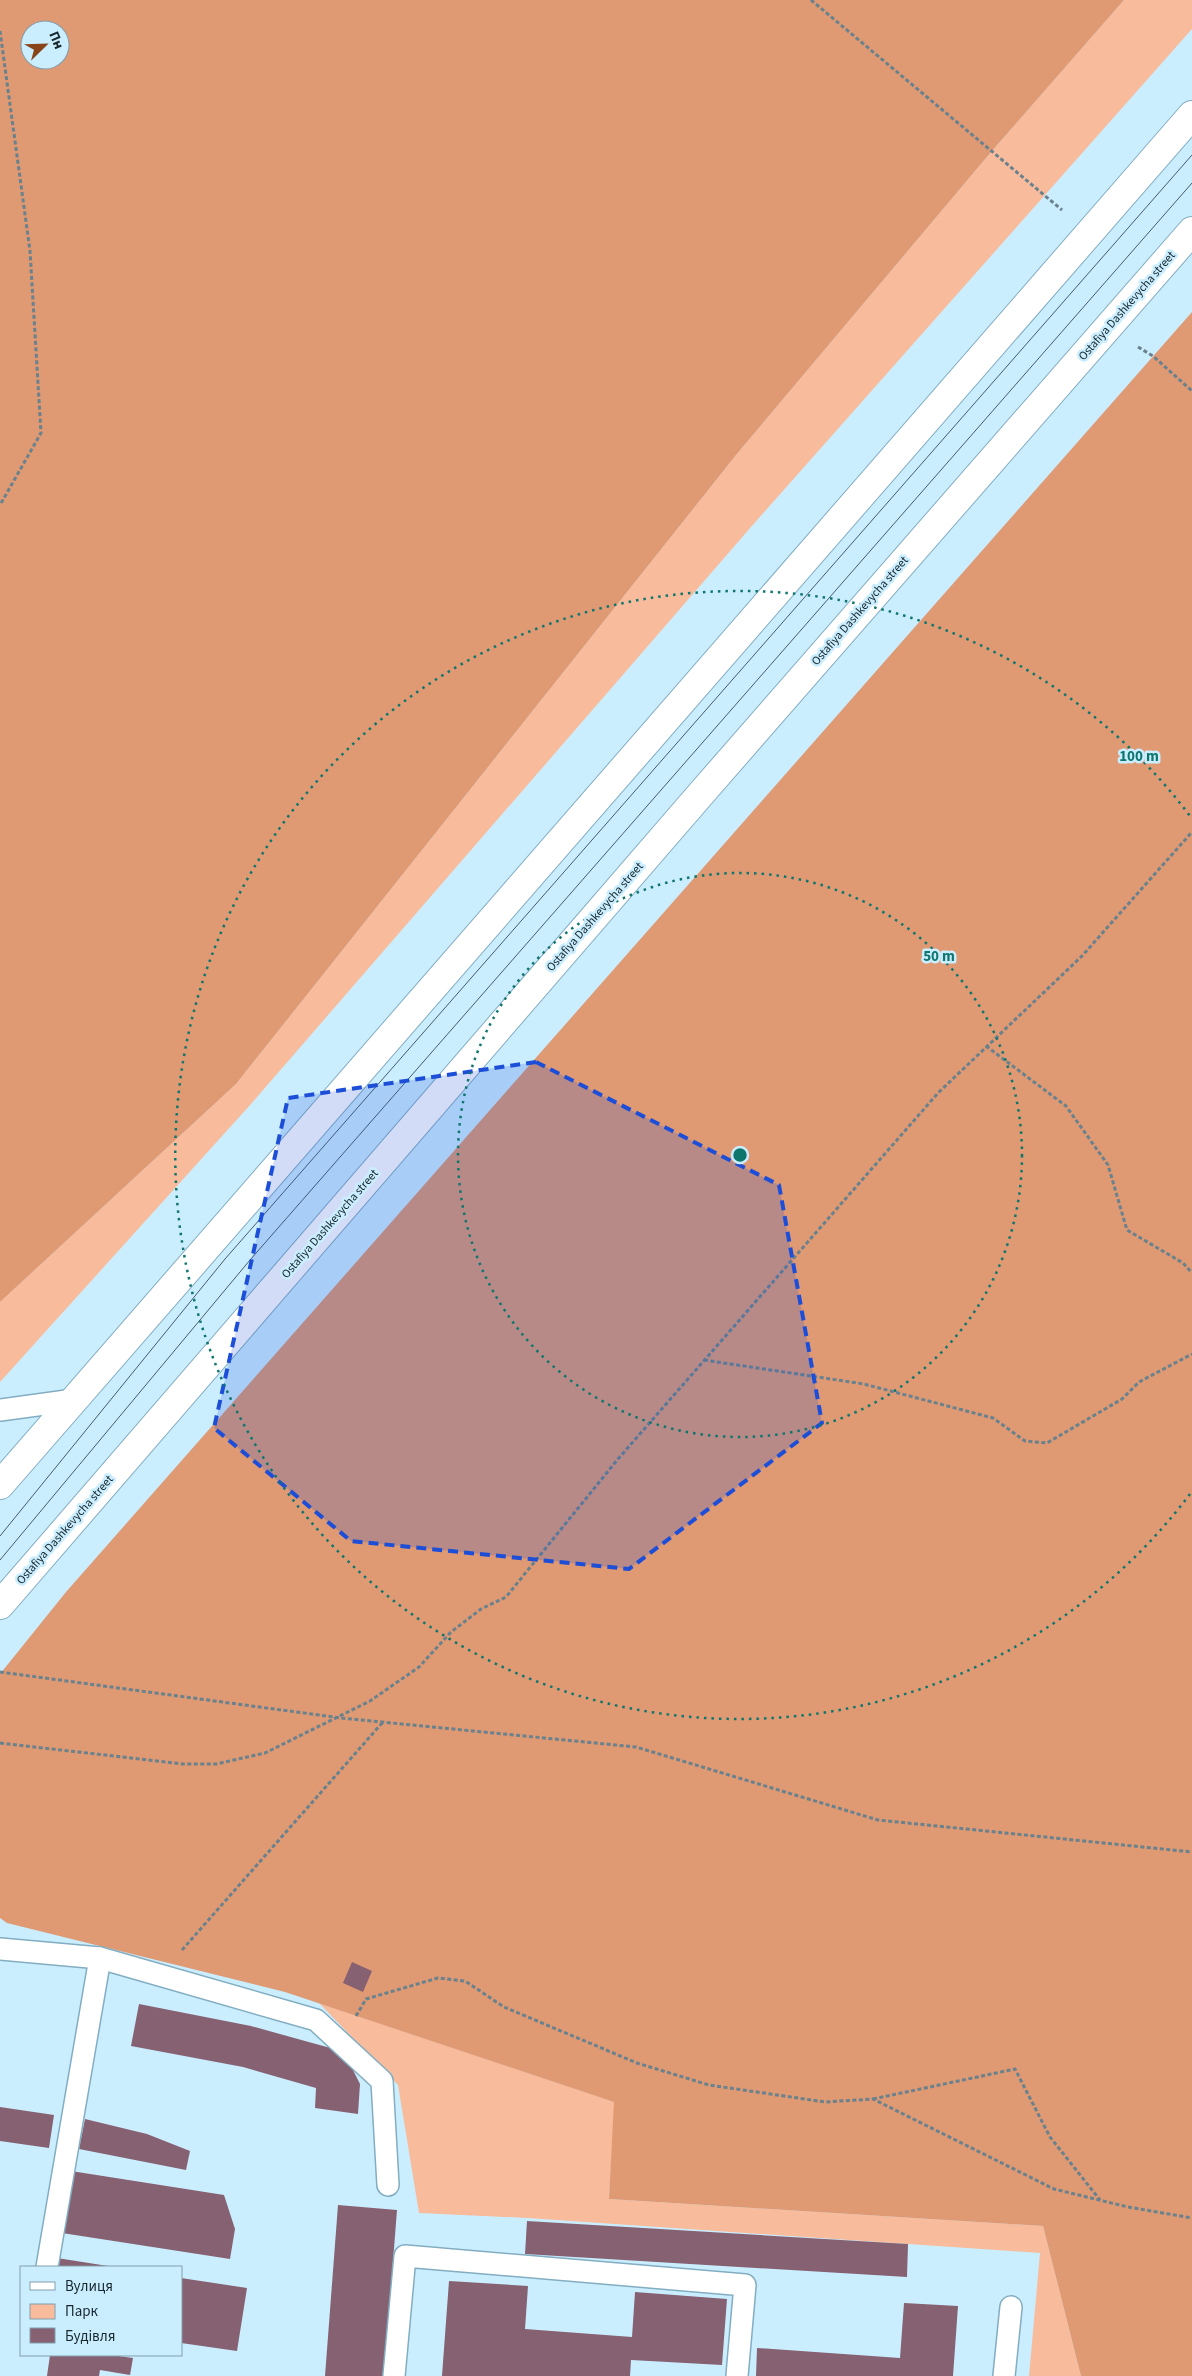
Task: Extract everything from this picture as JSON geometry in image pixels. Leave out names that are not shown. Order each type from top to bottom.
[{"type":"street","points":[[0,1485],[1192,115]]},
{"type":"street","name":"Ostafiya Dashkevycha street","points":[[0,1605],[705,789],[1192,231]]},
{"type":"lane","points":[[0,1410],[74,1400]]},
{"type":"lane","points":[[0,1949],[100,1958],[316,2020],[382,2081],[388,2186]]},
{"type":"lane","points":[[47,2266],[100,1958]]},
{"type":"lane","points":[[394,2376],[405,2256],[745,2285],[737,2376]]},
{"type":"lane","points":[[1004,2376],[1010,2307]]},
{"type":"path","points":[[811,0],[1062,210]]},
{"type":"path","points":[[0,31],[30,251],[41,433],[0,505]]},
{"type":"path","points":[[1138,347],[1153,356],[1192,391]]},
{"type":"path","points":[[0,1743],[183,1764],[216,1764],[265,1753],[340,1718],[370,1702],[419,1667],[452,1632],[481,1610],[506,1597],[618,1459],[938,1093],[1082,956],[1192,832]]},
{"type":"path","points":[[986,1046],[1066,1106],[1108,1165],[1126,1230],[1182,1263],[1192,1273]]},
{"type":"path","points":[[704,1360],[864,1384],[994,1418],[1024,1441],[1047,1442],[1062,1436],[1122,1399],[1139,1382],[1192,1354]]},
{"type":"path","points":[[0,1672],[340,1718],[636,1748],[878,1820],[1192,1852]]},
{"type":"path","points":[[161,1974],[383,1722]]},
{"type":"path","points":[[316,2020],[356,2016],[366,1999],[438,1978],[465,1981],[504,2007],[522,2015],[637,2063],[709,2085],[825,2102],[873,2099],[1015,2069],[1050,2137],[1100,2200]]},
{"type":"path","points":[[873,2099],[1054,2189],[1192,2218]]},
{"type":"highlighted area","points":[[536,1062],[779,1185],[822,1423],[629,1569],[351,1541],[214,1428],[288,1098]]},
{"type":"green space","points":[[1124,0],[1192,0],[1192,29],[751,527],[251,1104],[0,1382],[0,1302],[236,1084],[736,455],[991,152]]},
{"type":"green space","points":[[319,2003],[615,2102],[609,2199],[1043,2226],[1081,2376],[1029,2376],[1040,2253],[527,2218],[419,2213],[398,2085]]},
{"type":"shaded area","points":[[0,0],[1124,0],[991,152],[736,455],[236,1084],[0,1302]]},
{"type":"shaded area","points":[[1192,312],[1192,2376],[1081,2376],[1043,2226],[609,2199],[614,2102],[285,1992],[7,1923],[0,1918],[0,1674],[66,1592]]},
{"type":"building","points":[[352,1962],[372,1971],[363,1992],[343,1983]]},
{"type":"building","points":[[139,2004],[251,2026],[334,2049],[352,2068],[360,2084],[358,2114],[315,2108],[316,2088],[243,2067],[131,2046]]},
{"type":"building","points":[[0,2107],[54,2115],[49,2148],[0,2141]]},
{"type":"building","points":[[85,2119],[147,2134],[190,2151],[186,2170],[79,2149]]},
{"type":"building","points":[[71,2171],[224,2195],[235,2229],[230,2259],[62,2233]]},
{"type":"building","points":[[338,2205],[397,2210],[384,2376],[325,2376]]},
{"type":"building","points":[[527,2221],[908,2244],[907,2277],[525,2254]]},
{"type":"building","points":[[57,2258],[108,2266],[55,2266]]},
{"type":"building","points":[[182,2278],[247,2288],[237,2351],[182,2343]]},
{"type":"building","points":[[449,2281],[528,2286],[525,2329],[632,2337],[635,2292],[727,2299],[722,2365],[631,2360],[630,2376],[442,2376]]},
{"type":"building","points":[[904,2303],[958,2306],[953,2376],[756,2376],[757,2348],[900,2358]]},
{"type":"building","points":[[50,2356],[118,2356],[133,2358],[130,2375],[100,2370],[99,2376],[47,2376]]},
{"type":"tram line","points":[[0,1536],[225,1259],[1192,155]]},
{"type":"tram line","points":[[0,1560],[250,1260],[1192,183]]}]
